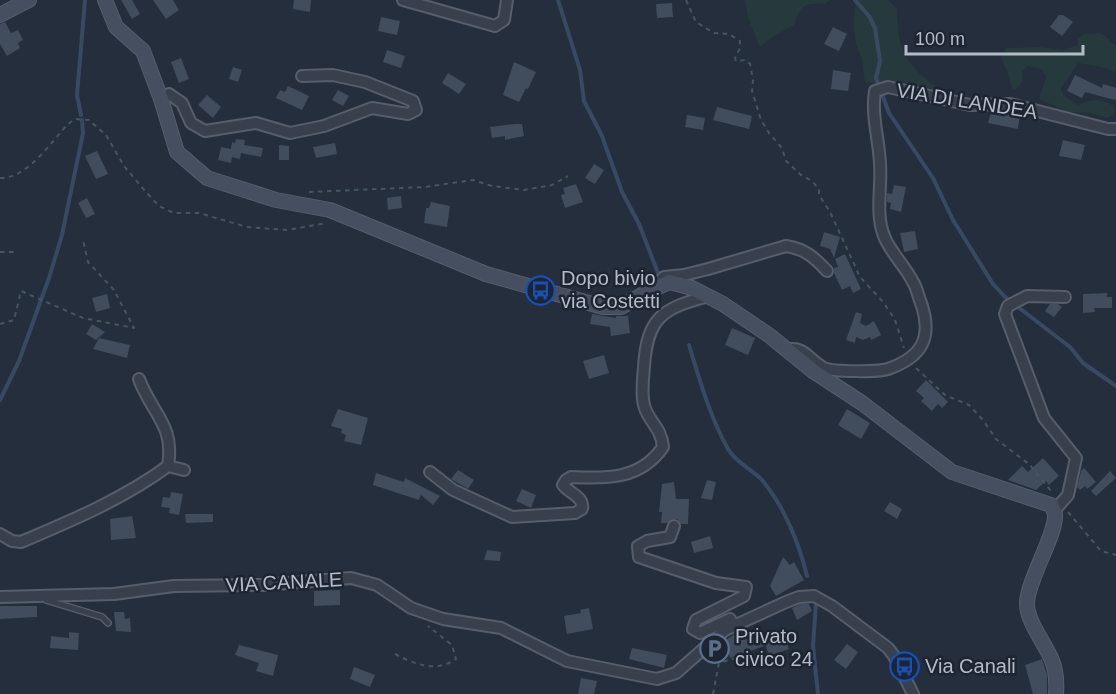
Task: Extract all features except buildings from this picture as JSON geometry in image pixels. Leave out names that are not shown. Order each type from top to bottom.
[{"type":"street","points":[[0,15],[29,0]]},
{"type":"street","points":[[105,0],[116,27],[142,51],[161,99],[177,152],[207,178],[276,200],[330,210],[486,274],[603,307],[621,307],[670,282],[692,288],[723,304],[770,336],[813,372],[862,403],[952,472],[1058,507]]},
{"type":"street","points":[[403,0],[470,21],[495,26],[504,20],[507,0]]},
{"type":"street","points":[[161,99],[169,94],[182,103],[191,123],[205,130],[256,123],[290,133],[324,126],[372,108],[408,114],[416,110],[413,101],[365,82],[333,75],[302,76]]},
{"type":"street","name":"VIA DI LANDEA","points":[[908,359],[914,356],[925,340],[926,319],[914,283],[884,237],[880,216],[880,165],[873,102],[875,91],[888,87],[970,105],[1010,104],[1108,129],[1116,129]]},
{"type":"street","points":[[654,289],[664,277],[708,269],[786,246],[810,254],[827,270]]},
{"type":"street","points":[[430,472],[453,490],[512,517],[575,513],[582,509],[583,504],[580,498],[567,491],[564,485],[566,480],[572,477],[613,477],[641,469],[654,460],[663,447],[662,434],[643,405],[646,344],[651,330],[670,309],[709,296]]},
{"type":"street","points":[[1056,694],[1057,677],[1052,659],[1034,627],[1026,604],[1033,577],[1054,525],[1058,507],[1068,495],[1076,458],[1044,418],[1005,314],[1008,306],[1027,296],[1065,297]]},
{"type":"street","points":[[786,350],[794,348],[801,351],[827,369],[886,369],[908,359]]},
{"type":"street","points":[[0,534],[12,541],[21,542],[97,509],[141,485],[168,466],[171,450],[167,429],[145,395],[139,379]]},
{"type":"street","points":[[168,466],[183,470]]},
{"type":"street","points":[[674,526],[670,537],[647,541],[638,546],[639,557],[716,583],[746,587],[744,596],[696,620],[693,629],[700,633],[730,619],[733,626]]},
{"type":"street","name":"VIA CANALE","points":[[0,597],[114,594],[174,586],[263,585],[351,578],[377,585],[411,609],[442,619],[501,628],[567,661],[657,679],[676,673],[725,630],[799,597],[814,596],[832,606],[888,648],[913,694]]},
{"type":"lane","points":[[34,596],[102,617],[108,623]]},
{"type":"path","points":[[686,0],[696,22],[714,33],[729,34],[740,41],[740,48],[735,58],[736,61],[747,60],[750,64],[753,80],[752,91],[761,120],[782,148],[786,161],[819,189],[819,195],[830,212],[860,277],[884,303],[895,320],[908,359],[945,395],[969,405],[996,439],[1030,465],[1058,507],[1101,551],[1116,555]]},
{"type":"path","points":[[0,178],[23,172],[75,119],[89,120],[106,135],[124,166],[145,191],[159,206],[174,213],[199,213],[247,227],[287,230],[325,224],[343,215]]},
{"type":"path","points":[[308,192],[425,187],[474,180],[492,186],[524,190],[552,185],[568,176]]},
{"type":"path","points":[[0,324],[14,320],[21,291],[83,318],[134,328],[114,290],[87,262],[84,240]]},
{"type":"path","points":[[0,252],[15,252]]},
{"type":"path","points":[[394,654],[415,665],[424,666],[448,664],[456,659],[452,645],[428,626]]},
{"type":"path","points":[[713,694],[719,663],[748,654]]},
{"type":"green space","points":[[745,0],[829,0],[826,4],[812,4],[801,9],[794,25],[772,37],[760,47],[748,18]]},
{"type":"green space","points":[[855,0],[888,0],[897,9],[900,40],[907,59],[927,80],[945,92],[938,95],[911,86],[865,82],[854,28]]},
{"type":"green space","points":[[1100,33],[1116,46],[1116,72],[1078,63],[1061,89],[1064,96],[1078,105],[1096,100],[1110,104],[1115,107],[1113,115],[1107,118],[1091,113],[1068,112],[1039,99],[1046,77],[1042,69],[1027,66],[1022,71],[1021,84],[1014,90],[1002,59],[1006,48],[1040,47],[1063,50],[1078,45],[1078,38],[1085,34]]},
{"type":"waterway","points":[[81,115],[77,95],[85,0]]},
{"type":"waterway","points":[[558,0],[580,70],[584,101],[602,136],[622,192],[639,224],[658,273]]},
{"type":"waterway","points":[[855,0],[869,16],[875,28],[880,61],[876,78],[889,113],[933,178],[953,220],[993,284],[1005,297],[1070,347],[1083,363],[1116,386]]},
{"type":"waterway","points":[[0,400],[19,361],[62,235],[83,133],[82,120]]},
{"type":"waterway","points":[[689,345],[706,398],[728,449],[762,480],[777,501],[795,538],[807,576]]},
{"type":"waterway","points":[[816,602],[813,646],[818,694]]},
{"type":"place","name":"Dopo bivio via Costetti","points":[[540,290]]},
{"type":"place","name":"Privato civico 24","points":[[714,648]]},
{"type":"place","name":"Via Canali","points":[[904,666]]}]
